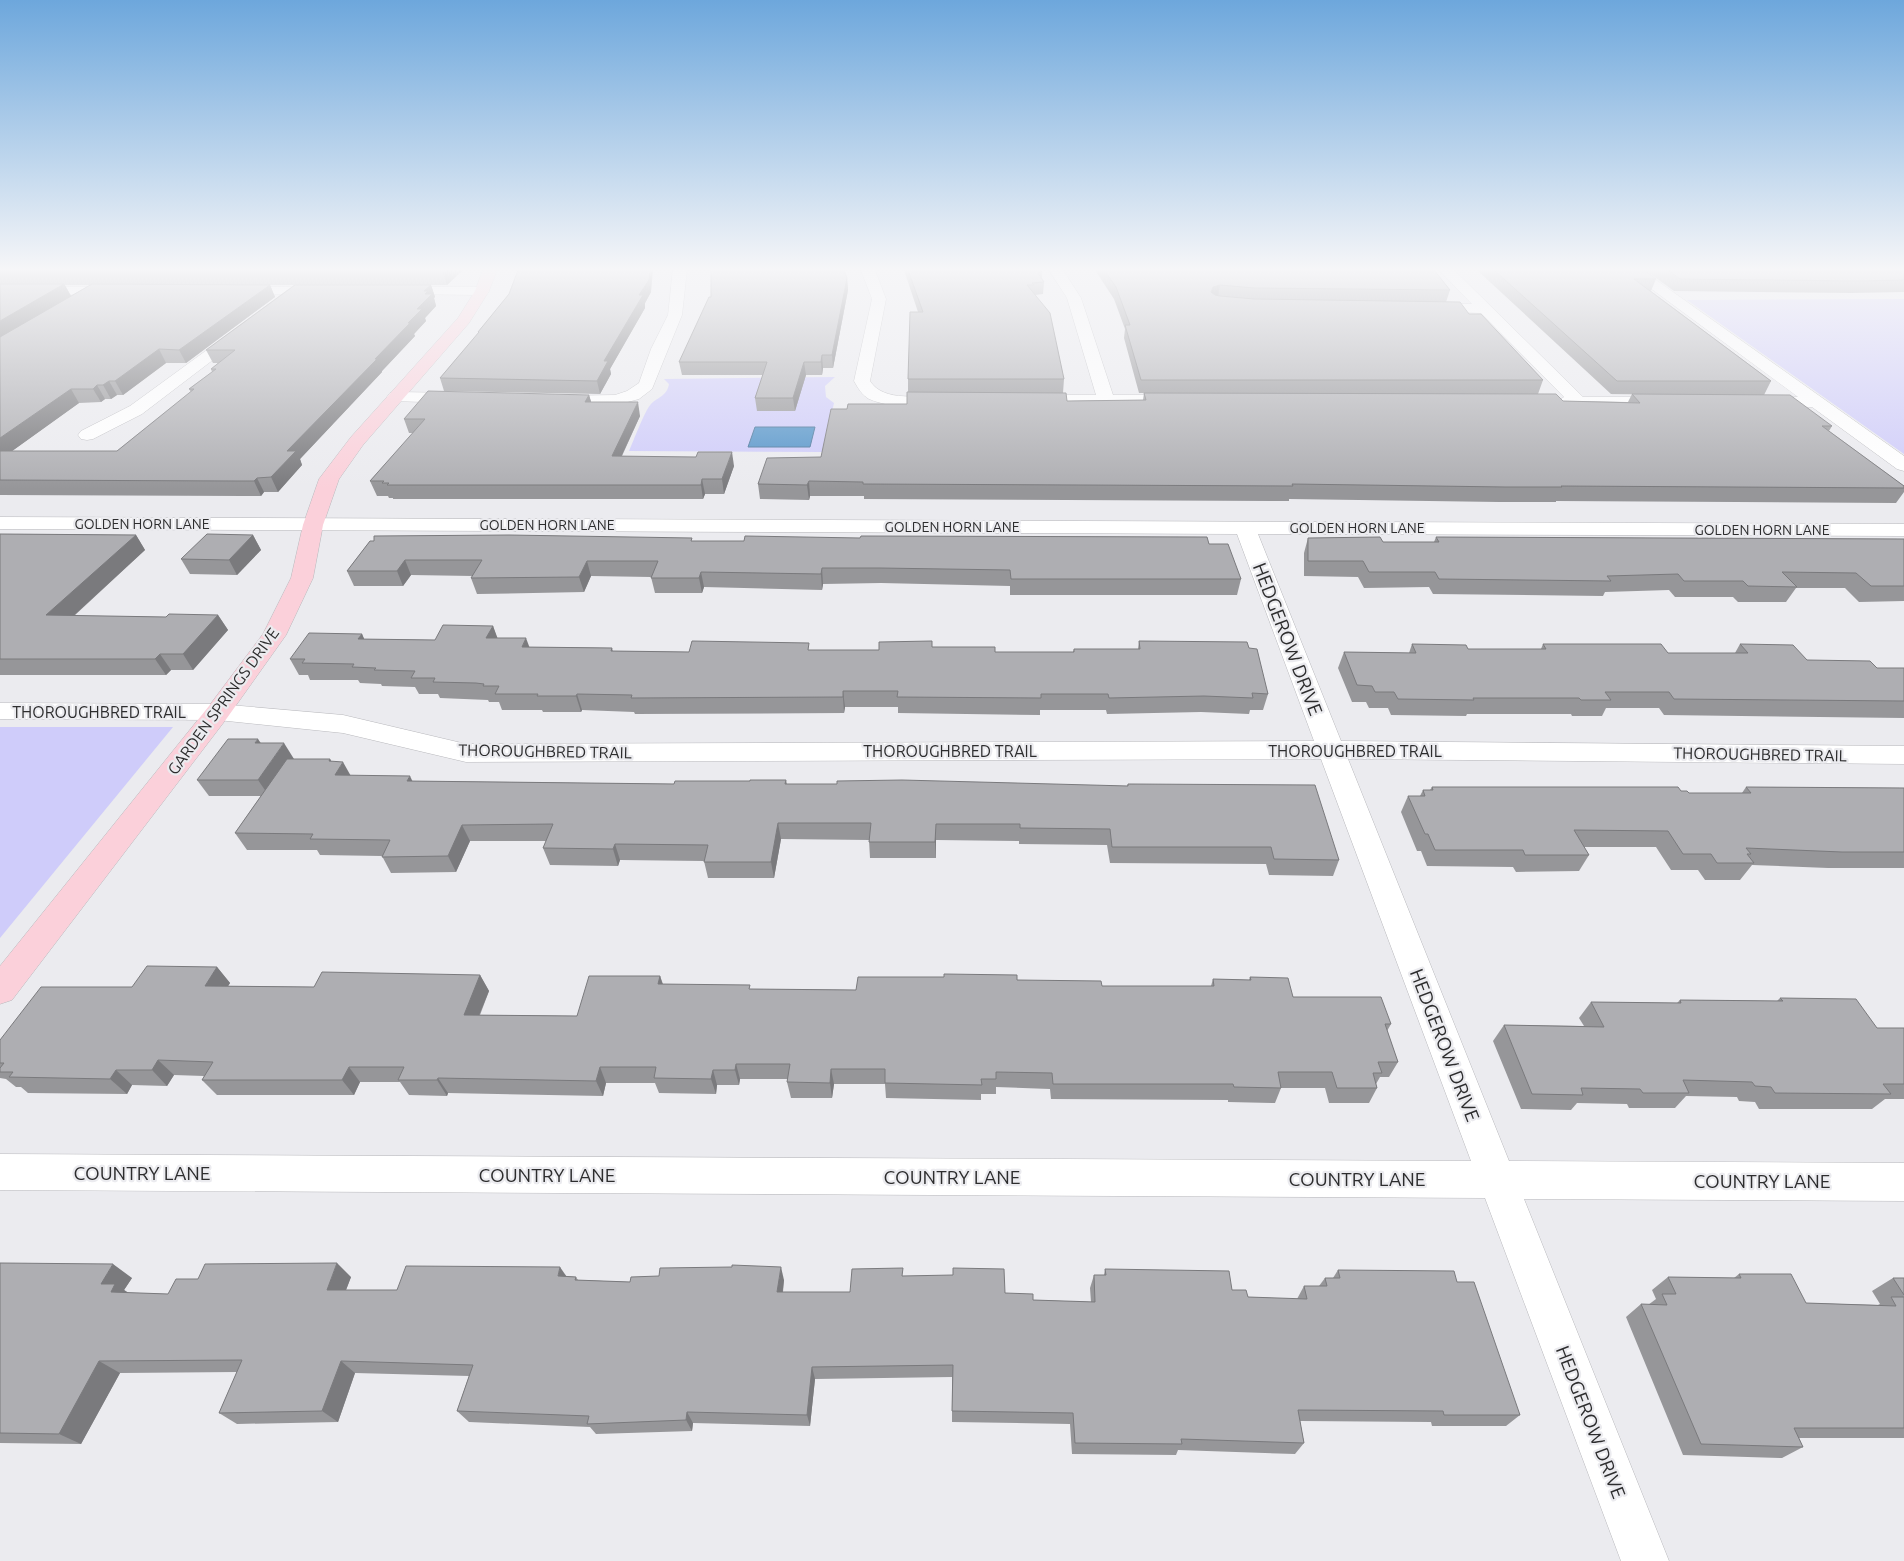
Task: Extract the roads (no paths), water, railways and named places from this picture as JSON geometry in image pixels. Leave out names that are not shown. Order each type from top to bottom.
[{"type":"street","points":[[87,435],[136,410],[227,343]]},
{"type":"street","name":"GARDEN SPRINGS DRIVE","points":[[0,990],[218,712],[274,635],[302,578],[313,524],[329,479],[358,441],[444,343]]},
{"type":"street","points":[[540,400],[606,401],[633,395],[646,385],[662,343]]},
{"type":"street","points":[[870,343],[862,381],[868,391],[878,396],[900,400],[959,400]]},
{"type":"street","points":[[1088,343],[1106,400]]},
{"type":"street","points":[[1518,343],[1578,402]]},
{"type":"street","points":[[1733,343],[1904,465]]},
{"type":"street","points":[[396,397],[473,399]]},
{"type":"street","points":[[1008,400],[1194,400]]},
{"type":"street","points":[[1548,402],[1686,402]]},
{"type":"street","points":[[1746,402],[1815,402]]},
{"type":"street","name":"GOLDEN HORN LANE","points":[[0,523],[1904,530]]},
{"type":"street","name":"HEDGEROW DRIVE","points":[[1245,528],[1645,1561]]},
{"type":"street","name":"THOROUGHBRED TRAIL","points":[[0,711],[218,712],[343,724],[466,753],[1331,750],[1904,755]]},
{"type":"street","name":"COUNTRY LANE","points":[[0,1172],[1904,1182]]}]
